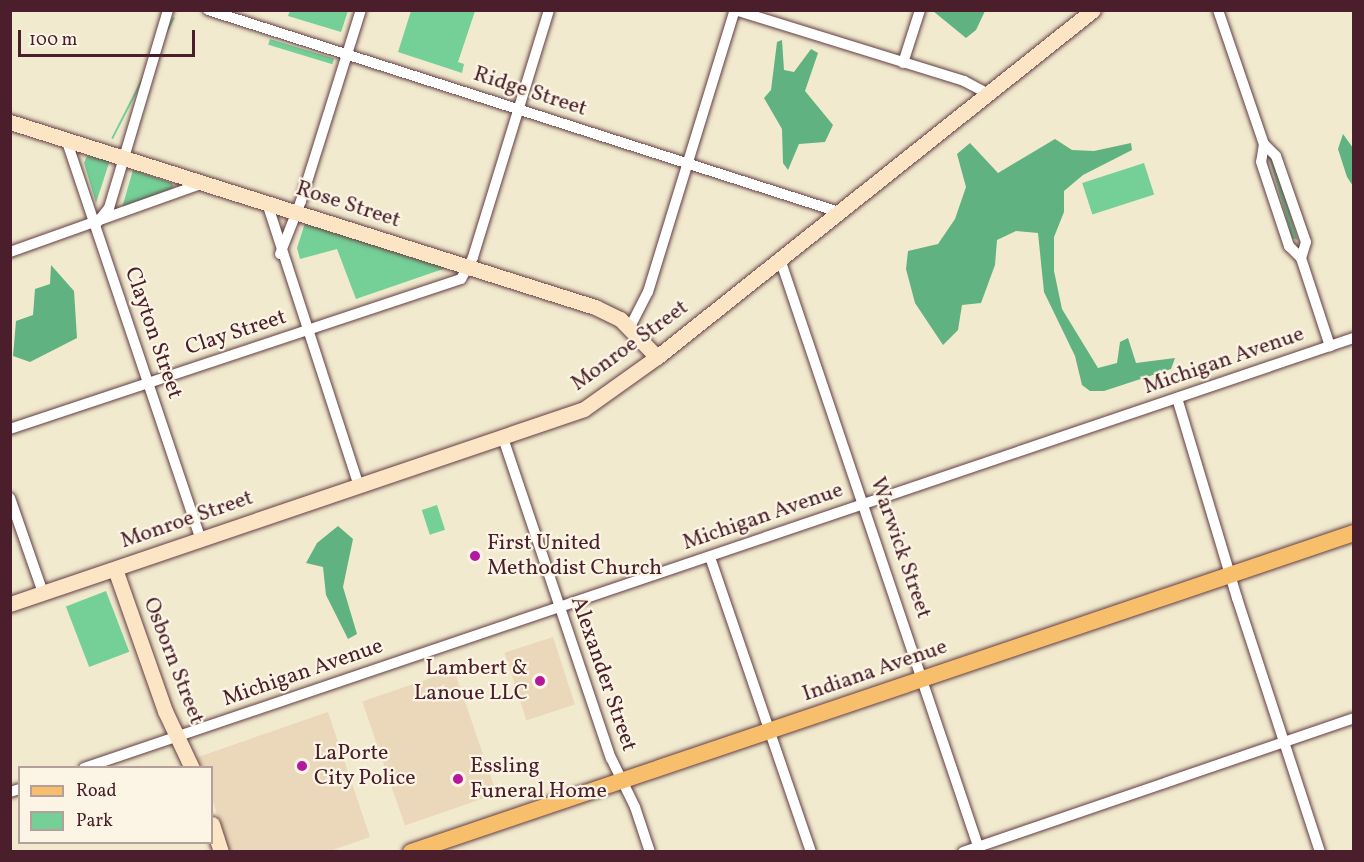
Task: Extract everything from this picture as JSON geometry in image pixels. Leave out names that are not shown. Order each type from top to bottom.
[{"type":"main road","name":"Monroe Street","points":[[10,604],[584,409],[657,357],[1093,10]]},
{"type":"main road","name":"Rose Street","points":[[10,122],[595,307],[630,327],[657,357]]},
{"type":"main road","name":"Indiana Avenue","points":[[411,852],[1353,533]]},
{"type":"main road","name":"Osborn Street","points":[[115,569],[176,736],[191,766]]},
{"type":"main road","points":[[213,828],[220,852]]},
{"type":"street","points":[[96,224],[109,208],[168,10]]},
{"type":"street","name":"Ridge Street","points":[[208,10],[840,212]]},
{"type":"street","points":[[280,254],[297,212],[361,10]]},
{"type":"street","points":[[469,267],[549,10]]},
{"type":"street","points":[[630,327],[648,292],[735,10],[964,81],[988,94]]},
{"type":"street","points":[[903,63],[920,10]]},
{"type":"street","points":[[1218,10],[1264,144],[1276,156],[1306,242],[1301,258]]},
{"type":"street","name":"Clayton Street","points":[[66,139],[201,540]]},
{"type":"street","points":[[1264,144],[1261,162],[1289,246],[1301,258],[1330,346]]},
{"type":"street","points":[[10,252],[96,224],[205,183]]},
{"type":"street","points":[[267,203],[280,254],[359,486]]},
{"type":"street","name":"Warwick Street","points":[[780,259],[980,849]]},
{"type":"street","name":"Clay Street","points":[[10,429],[461,279],[469,267]]},
{"type":"street","name":"Michigan Avenue","points":[[90,766],[1353,338]]},
{"type":"street","points":[[1177,398],[1230,575],[1320,852]]},
{"type":"street","name":"Alexander Street","points":[[503,438],[620,782],[635,807],[650,852]]},
{"type":"street","points":[[10,498],[43,593]]},
{"type":"street","points":[[710,557],[771,731],[810,852]]},
{"type":"street","points":[[963,852],[980,849],[1353,718]]},
{"type":"shaded area","points":[[553,637],[575,705],[526,720],[504,653]]},
{"type":"shaded area","points":[[454,670],[497,794],[405,825],[362,702]]},
{"type":"shaded area","points":[[328,712],[370,837],[330,851],[229,851],[213,802],[213,766],[201,766],[198,757]]},
{"type":"green space","points":[[290,10],[348,11],[341,32],[288,16]]},
{"type":"green space","points":[[411,11],[475,11],[458,62],[464,64],[462,73],[398,52]]},
{"type":"green space","points":[[933,11],[985,11],[976,30],[966,38]]},
{"type":"green space","points":[[173,17],[175,18],[113,139],[111,138]]},
{"type":"green space","points":[[270,39],[334,59],[332,64],[268,45]]},
{"type":"green space","points":[[782,40],[784,70],[794,72],[811,49],[818,53],[805,91],[833,125],[825,142],[799,144],[788,170],[783,163],[782,129],[764,98],[771,90],[777,42]]},
{"type":"green space","points":[[1343,134],[1353,148],[1353,186],[1347,177],[1338,149]]},
{"type":"green space","points":[[1055,139],[1072,150],[1094,151],[1131,143],[1132,150],[1083,175],[1064,191],[1064,212],[1054,237],[1054,271],[1062,309],[1098,368],[1117,363],[1120,342],[1128,338],[1136,363],[1175,358],[1171,369],[1104,391],[1090,391],[1082,385],[1075,356],[1044,292],[1038,233],[1016,231],[997,240],[995,265],[981,303],[962,305],[958,330],[943,345],[915,303],[906,269],[908,251],[938,244],[955,219],[966,187],[957,154],[970,143],[998,173]]},
{"type":"green space","points":[[87,156],[110,160],[96,203],[84,163]]},
{"type":"green space","points":[[1269,157],[1273,158],[1298,240],[1292,238]]},
{"type":"green space","points":[[1144,163],[1154,194],[1092,214],[1082,183]]},
{"type":"green space","points":[[133,170],[172,183],[174,189],[122,208]]},
{"type":"green space","points":[[305,223],[446,268],[356,299],[337,249],[300,259],[297,248]]},
{"type":"green space","points":[[51,265],[74,291],[77,338],[30,362],[13,356],[16,321],[33,315],[35,289],[50,284]]},
{"type":"green space","points":[[437,505],[445,530],[430,535],[422,510]]},
{"type":"green space","points":[[338,526],[353,539],[343,587],[357,634],[348,639],[326,595],[323,567],[306,563],[317,543]]},
{"type":"green space","points":[[106,591],[129,652],[89,667],[66,606]]},
{"type":"place","name":"First United Methodist Church","points":[[475,556]]},
{"type":"place","name":"Lambert & Lanoue LLC","points":[[540,681]]},
{"type":"place","name":"LaPorte City Police","points":[[302,766]]},
{"type":"place","name":"Essling Funeral Home","points":[[458,779]]}]
